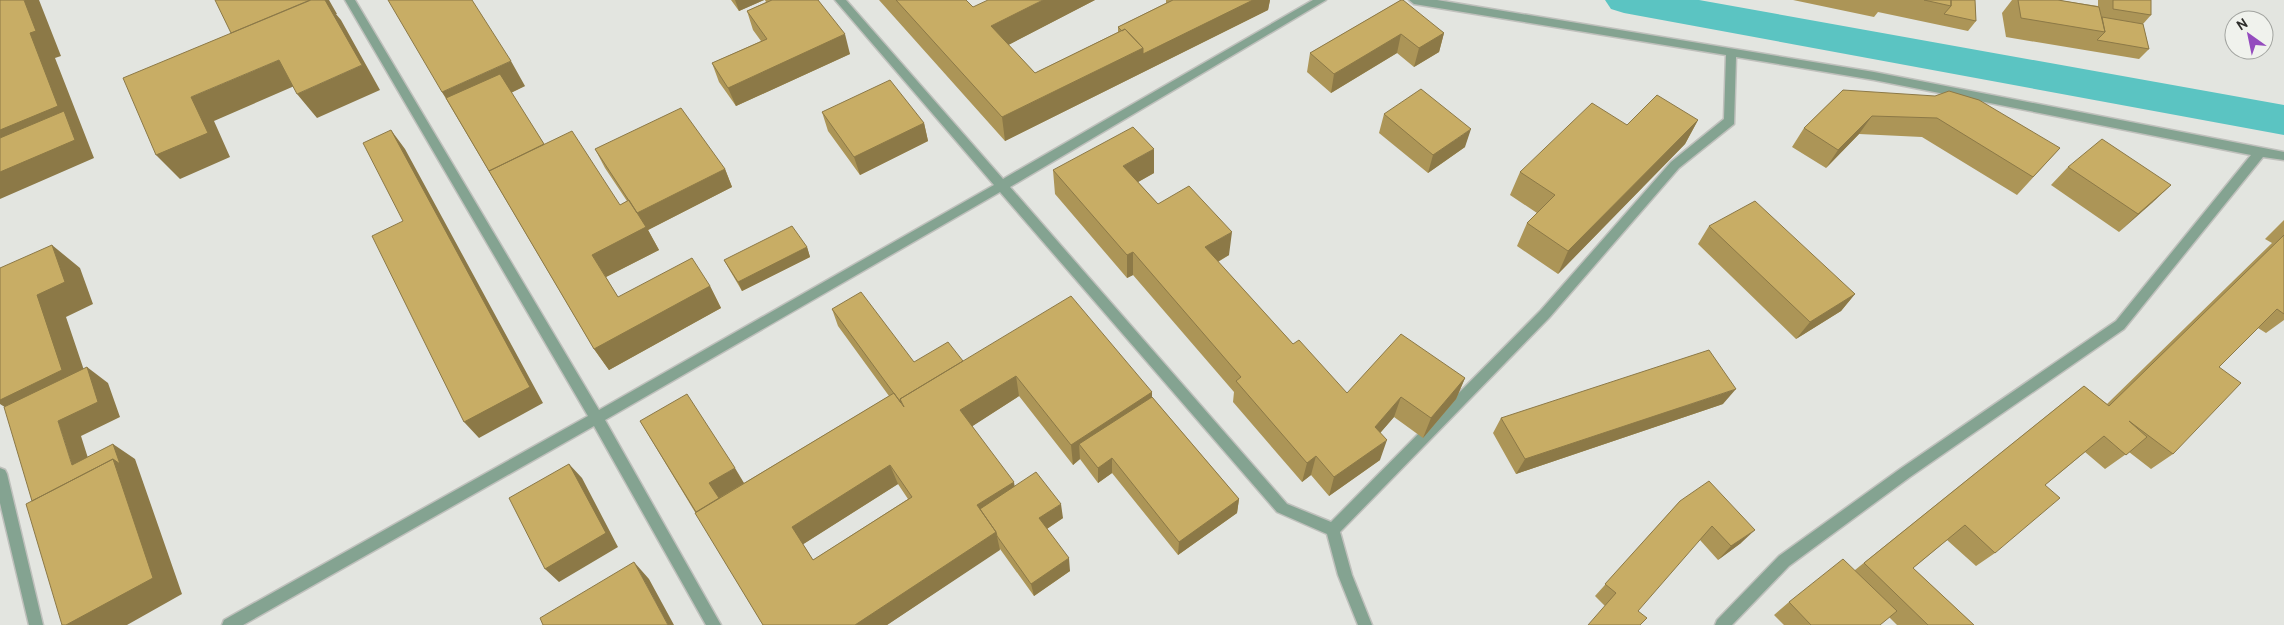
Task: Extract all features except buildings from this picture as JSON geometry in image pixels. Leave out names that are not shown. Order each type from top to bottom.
[{"type":"street","points":[[350,0],[596,419],[714,625]]},
{"type":"street","points":[[840,0],[1282,508],[1333,530]]},
{"type":"street","points":[[229,625],[596,419],[1002,187],[1322,0]]},
{"type":"street","points":[[1414,0],[1874,76],[2284,156]]},
{"type":"street","points":[[1333,530],[1545,314],[1675,165],[1730,121],[1731,52]]},
{"type":"street","points":[[1722,625],[1784,561],[1905,473],[2120,325],[2260,152]]},
{"type":"street","points":[[0,474],[36,625]]},
{"type":"street","points":[[1333,530],[1345,575],[1365,625]]},
{"type":"waterway","points":[[1624,0],[2284,120]]}]
